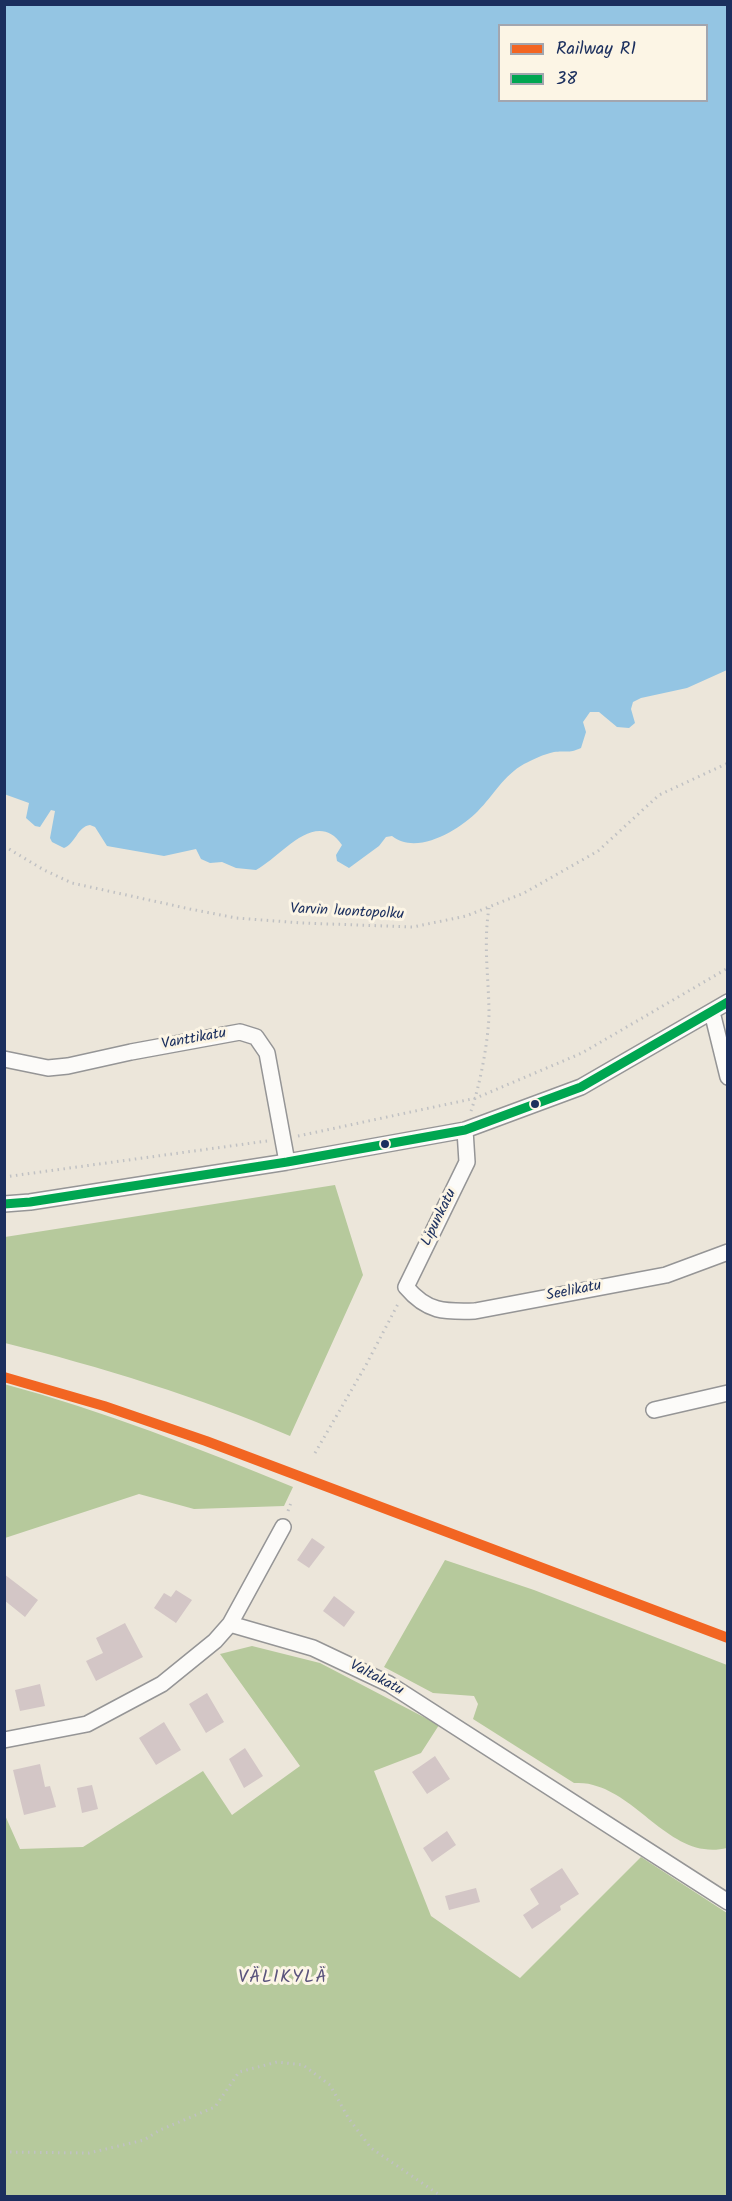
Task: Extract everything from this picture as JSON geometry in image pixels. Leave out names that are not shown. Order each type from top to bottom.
[{"type":"street","points":[[4,1204],[30,1202],[287,1162],[465,1130],[581,1086],[728,1002]]},
{"type":"street","points":[[712,1012],[728,1077]]},
{"type":"street","name":"Vanttikatu","points":[[4,1059],[48,1068],[68,1066],[240,1032],[248,1034],[256,1037],[267,1053],[287,1162]]},
{"type":"street","name":"Lipunkatu","points":[[406,1287],[467,1162],[465,1130]]},
{"type":"street","name":"Seelikatu","points":[[406,1287],[418,1302],[444,1312],[475,1311],[666,1275],[728,1252]]},
{"type":"street","points":[[654,1410],[728,1393]]},
{"type":"street","points":[[4,1740],[87,1724],[162,1684],[215,1641],[230,1624],[283,1527]]},
{"type":"street","name":"Valtakatu","points":[[230,1624],[313,1648],[389,1684],[728,1902]]},
{"type":"path","name":"Varvin luontopolku","points":[[4,846],[72,884],[236,918],[387,928],[433,925],[489,909],[583,861],[598,851],[659,795],[728,763]]},
{"type":"path","points":[[465,1130],[476,1098],[489,1017],[484,938],[489,909]]},
{"type":"path","points":[[4,1177],[281,1139],[476,1098],[582,1053],[728,968]]},
{"type":"path","points":[[315,1453],[366,1365],[406,1287]]},
{"type":"path","points":[[4,2152],[89,2153],[144,2140],[160,2130],[214,2107],[239,2072],[277,2062],[303,2065],[330,2085],[349,2118],[371,2148],[441,2196]]},
{"type":"green space","points":[[335,1185],[363,1275],[290,1436],[149,1384],[5,1343],[5,1237]]},
{"type":"green space","points":[[4,1384],[150,1431],[293,1487],[284,1506],[194,1509],[139,1494],[5,1538]]},
{"type":"green space","points":[[445,1560],[534,1590],[727,1665],[727,1848],[708,1850],[690,1845],[674,1837],[610,1792],[591,1784],[574,1783],[473,1719],[478,1704],[474,1696],[433,1693],[384,1667]]},
{"type":"green space","points":[[252,1646],[320,1663],[439,1725],[421,1753],[374,1771],[431,1916],[520,1978],[641,1857],[727,1913],[727,2196],[5,2196],[4,1813],[20,1849],[83,1847],[203,1771],[232,1815],[300,1766],[220,1654]]},
{"type":"water","points":[[5,4],[727,5],[727,670],[687,688],[641,698],[633,702],[631,709],[635,723],[629,728],[617,727],[599,712],[590,712],[583,722],[586,732],[581,748],[550,753],[524,764],[505,780],[478,811],[449,833],[425,842],[413,843],[392,836],[386,837],[379,846],[349,868],[337,861],[336,855],[342,845],[332,835],[321,831],[299,838],[256,870],[236,868],[222,862],[210,863],[201,859],[196,849],[164,856],[107,846],[95,827],[90,825],[82,829],[64,848],[52,842],[50,838],[55,811],[51,810],[40,827],[35,826],[26,818],[29,803],[4,794]]},
{"type":"building","points":[[312,1538],[325,1547],[309,1568],[297,1560]]},
{"type":"building","points":[[4,1574],[38,1600],[25,1617],[4,1600]]},
{"type":"building","points":[[176,1590],[192,1600],[176,1623],[154,1608],[164,1593],[171,1597]]},
{"type":"building","points":[[334,1596],[355,1612],[344,1627],[323,1611]]},
{"type":"building","points":[[125,1623],[143,1657],[96,1681],[86,1661],[103,1653],[96,1638]]},
{"type":"building","points":[[40,1684],[45,1706],[20,1711],[15,1690]]},
{"type":"building","points":[[207,1693],[224,1722],[206,1733],[189,1704]]},
{"type":"building","points":[[164,1722],[181,1750],[156,1765],[139,1738]]},
{"type":"building","points":[[245,1748],[263,1776],[244,1788],[229,1759]]},
{"type":"building","points":[[435,1756],[450,1779],[427,1794],[412,1772]]},
{"type":"building","points":[[40,1764],[45,1787],[50,1786],[56,1807],[24,1815],[13,1770]]},
{"type":"building","points":[[92,1785],[98,1809],[82,1813],[77,1788]]},
{"type":"building","points":[[447,1831],[456,1845],[432,1862],[423,1848]]},
{"type":"building","points":[[562,1868],[579,1894],[560,1906],[561,1910],[532,1929],[523,1915],[539,1904],[530,1889]]},
{"type":"building","points":[[476,1888],[480,1902],[449,1910],[445,1896]]},
{"type":"rail line","name":"R1","points":[[4,1377],[104,1406],[206,1441],[728,1638]]},
{"type":"transit line","name":"38","points":[[4,1204],[30,1202],[287,1162],[465,1130],[581,1087],[728,1002]]},
{"type":"district","name":"VÄLIKYLÄ","points":[[283,1979]]}]
